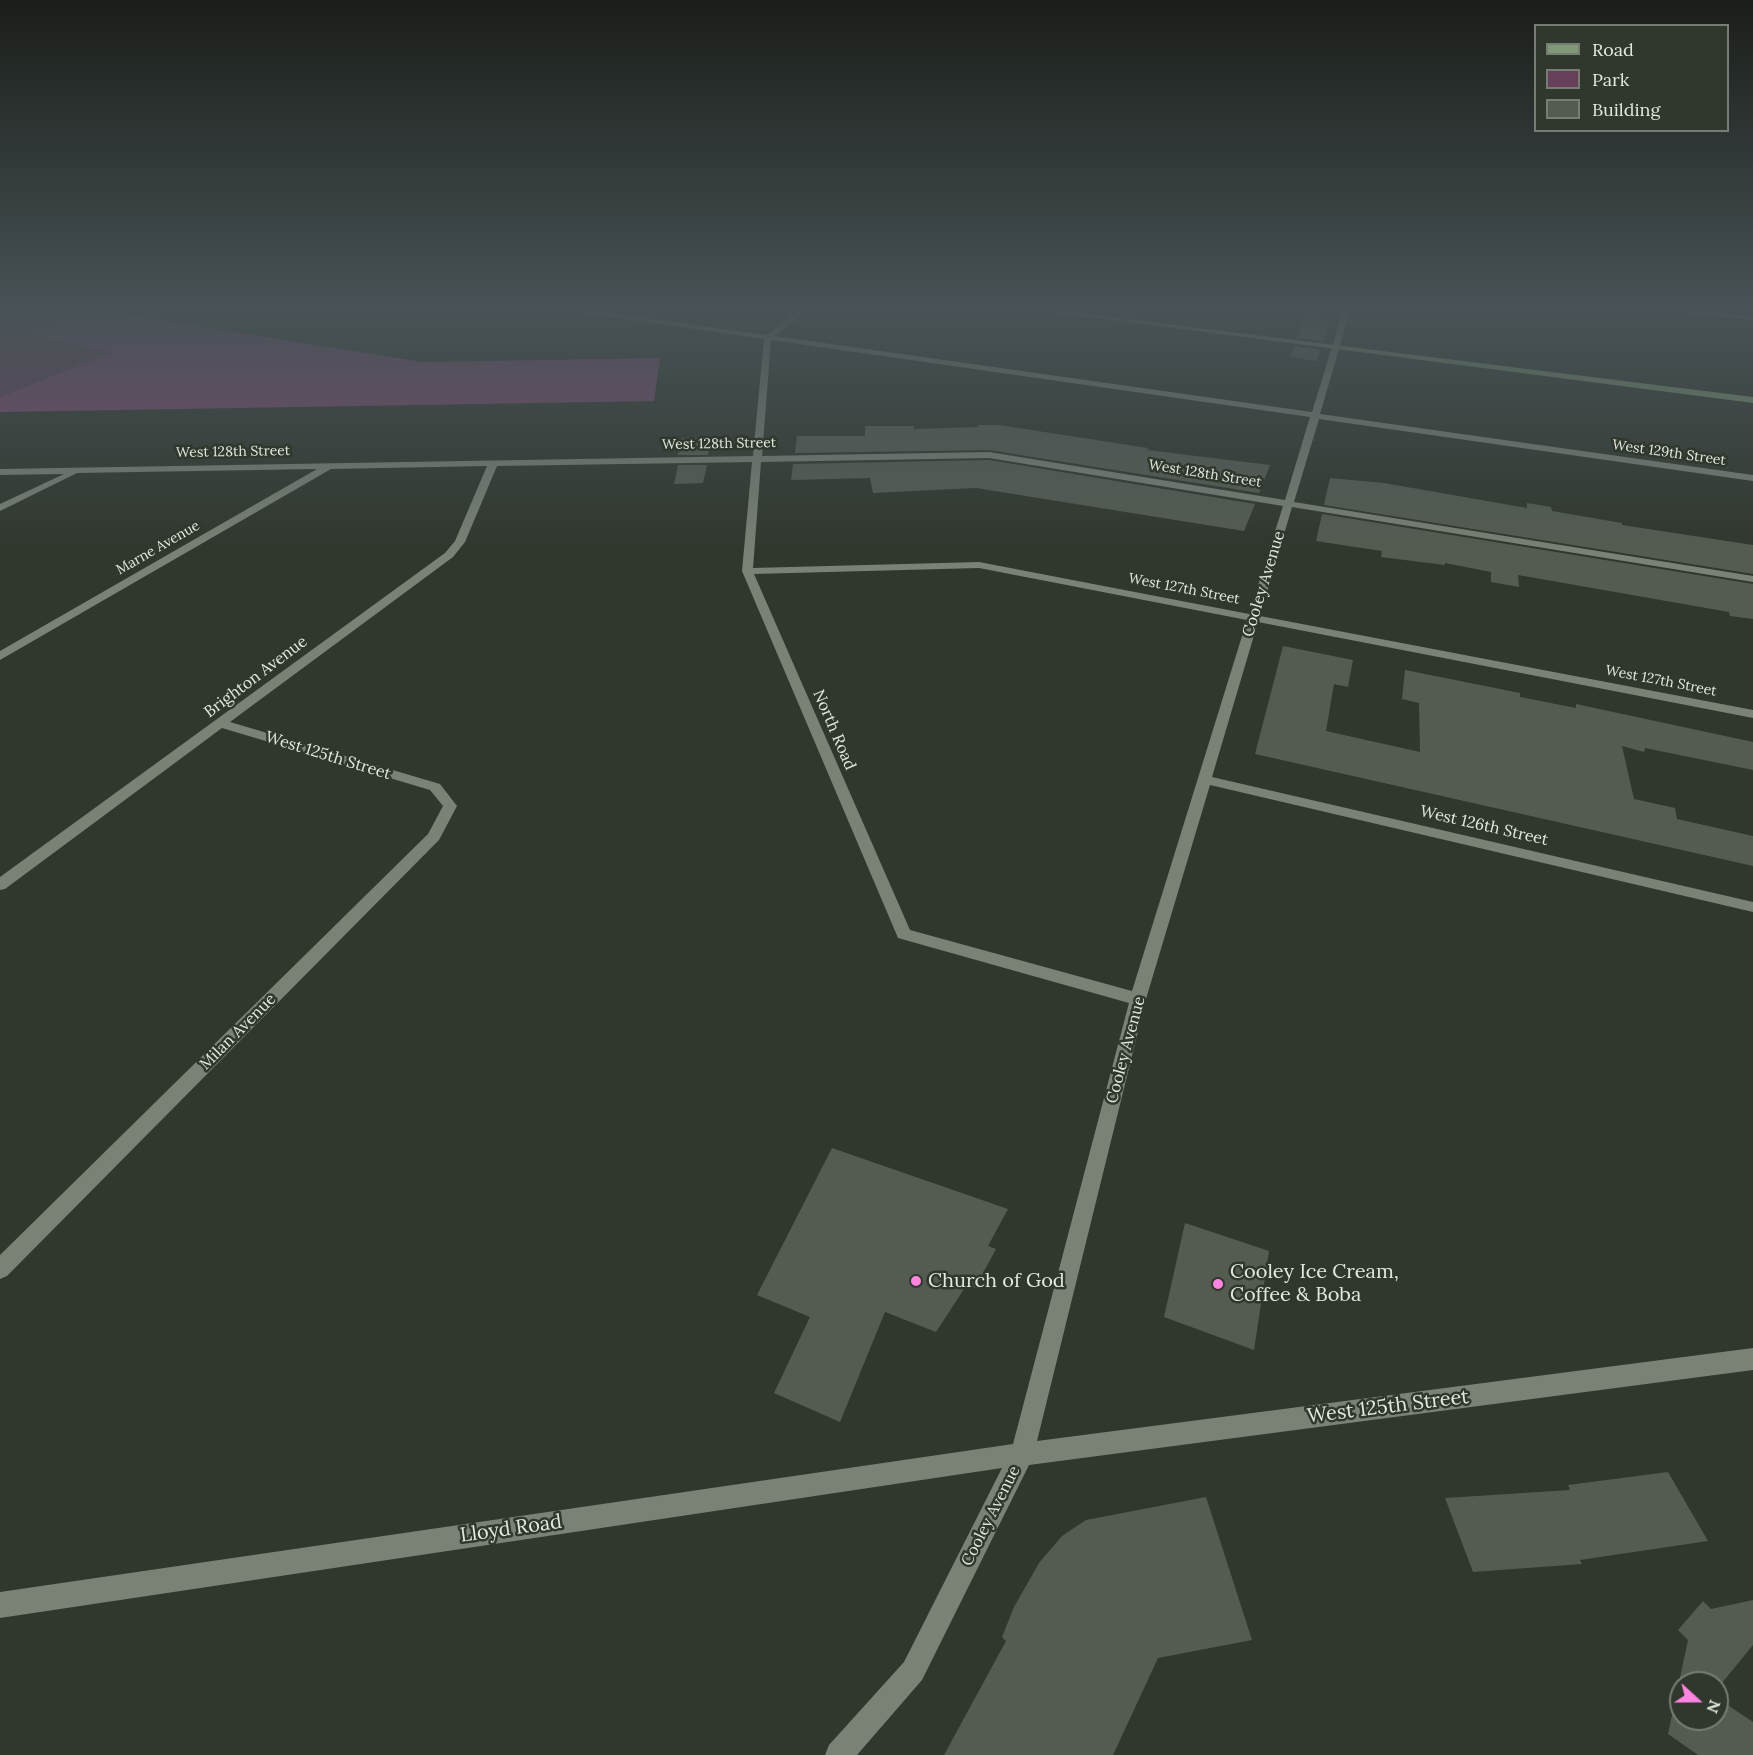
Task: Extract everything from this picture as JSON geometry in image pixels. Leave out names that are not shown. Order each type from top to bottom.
[{"type":"main road","points":[[1697,393],[1753,400]]},
{"type":"street","name":"North Road","points":[[762,393],[747,571],[904,934],[1138,999]]},
{"type":"street","name":"West 129th Street","points":[[1161,393],[1753,478]]},
{"type":"street","name":"Cooley Avenue","points":[[839,1755],[914,1671],[1022,1454],[1138,999],[1322,393]]},
{"type":"street","name":"West 128th Street","points":[[0,472],[989,455],[1753,579]]},
{"type":"street","name":"Brighton Avenue","points":[[0,885],[449,555],[460,542],[493,464]]},
{"type":"street","name":"Marne Avenue","points":[[0,656],[331,465]]},
{"type":"street","points":[[0,508],[76,471]]},
{"type":"street","name":"West 127th Street","points":[[747,571],[980,565],[1753,714]]},
{"type":"street","name":"West 125th Street","points":[[222,724],[435,787]]},
{"type":"street","name":"West 126th Street","points":[[1206,780],[1753,907]]},
{"type":"street","name":"Milan Avenue","points":[[0,1269],[434,837],[450,806],[435,787]]},
{"type":"street","name":"West 125th Street","points":[[1022,1454],[1753,1359]]},
{"type":"street","name":"Lloyd Road","points":[[0,1605],[1022,1454]]},
{"type":"shaded area","points":[[10,393],[655,393],[654,401],[0,412],[0,397]]},
{"type":"building","points":[[978,425],[999,425],[1148,448],[1147,450],[1270,465],[1259,493],[989,450],[795,453],[797,436],[865,436],[865,426],[914,426],[914,429],[978,427]]},
{"type":"building","points":[[711,438],[708,455],[678,455],[679,439]]},
{"type":"building","points":[[989,460],[1255,504],[1244,531],[976,488],[873,493],[870,478],[791,480],[793,464]]},
{"type":"building","points":[[678,465],[707,465],[703,483],[674,484]]},
{"type":"building","points":[[1330,478],[1384,483],[1527,508],[1527,503],[1551,507],[1552,511],[1622,523],[1622,525],[1753,545],[1753,574],[1324,505]]},
{"type":"building","points":[[1322,514],[1753,584],[1753,619],[1730,616],[1729,612],[1518,575],[1519,587],[1491,582],[1491,572],[1445,563],[1445,565],[1381,557],[1382,551],[1316,541]]},
{"type":"building","points":[[1283,646],[1353,660],[1348,687],[1334,684],[1326,731],[1420,752],[1419,703],[1402,699],[1405,670],[1520,693],[1520,697],[1576,708],[1576,704],[1753,742],[1753,770],[1645,748],[1644,752],[1622,746],[1634,799],[1675,808],[1677,819],[1753,836],[1753,866],[1255,754]]},
{"type":"building","points":[[832,1148],[1008,1209],[988,1246],[996,1249],[975,1288],[966,1286],[936,1332],[885,1312],[840,1422],[774,1393],[810,1317],[757,1295]]},
{"type":"building","name":"Cooley Ice Cream, Coffee & Boba","points":[[1185,1223],[1269,1251],[1254,1350],[1164,1317]]},
{"type":"building","points":[[1668,1472],[1708,1541],[1580,1560],[1582,1564],[1473,1572],[1445,1498],[1570,1490],[1568,1485]]},
{"type":"building","points":[[1206,1497],[1252,1640],[1158,1658],[1113,1755],[944,1755],[1006,1641],[1002,1637],[1014,1607],[1039,1563],[1062,1536],[1086,1520]]},
{"type":"building","points":[[1753,1600],[1753,1645],[1729,1674],[1729,1671],[1681,1671],[1688,1640],[1678,1630],[1703,1601],[1711,1609]]},
{"type":"building","points":[[1729,1706],[1753,1722],[1753,1755],[1698,1755],[1668,1734],[1669,1729],[1729,1731]]},
{"type":"place","name":"Church of God","points":[[916,1281]]},
{"type":"place","name":"Cooley Ice Cream, Coffee & Boba","points":[[1218,1284]]}]
